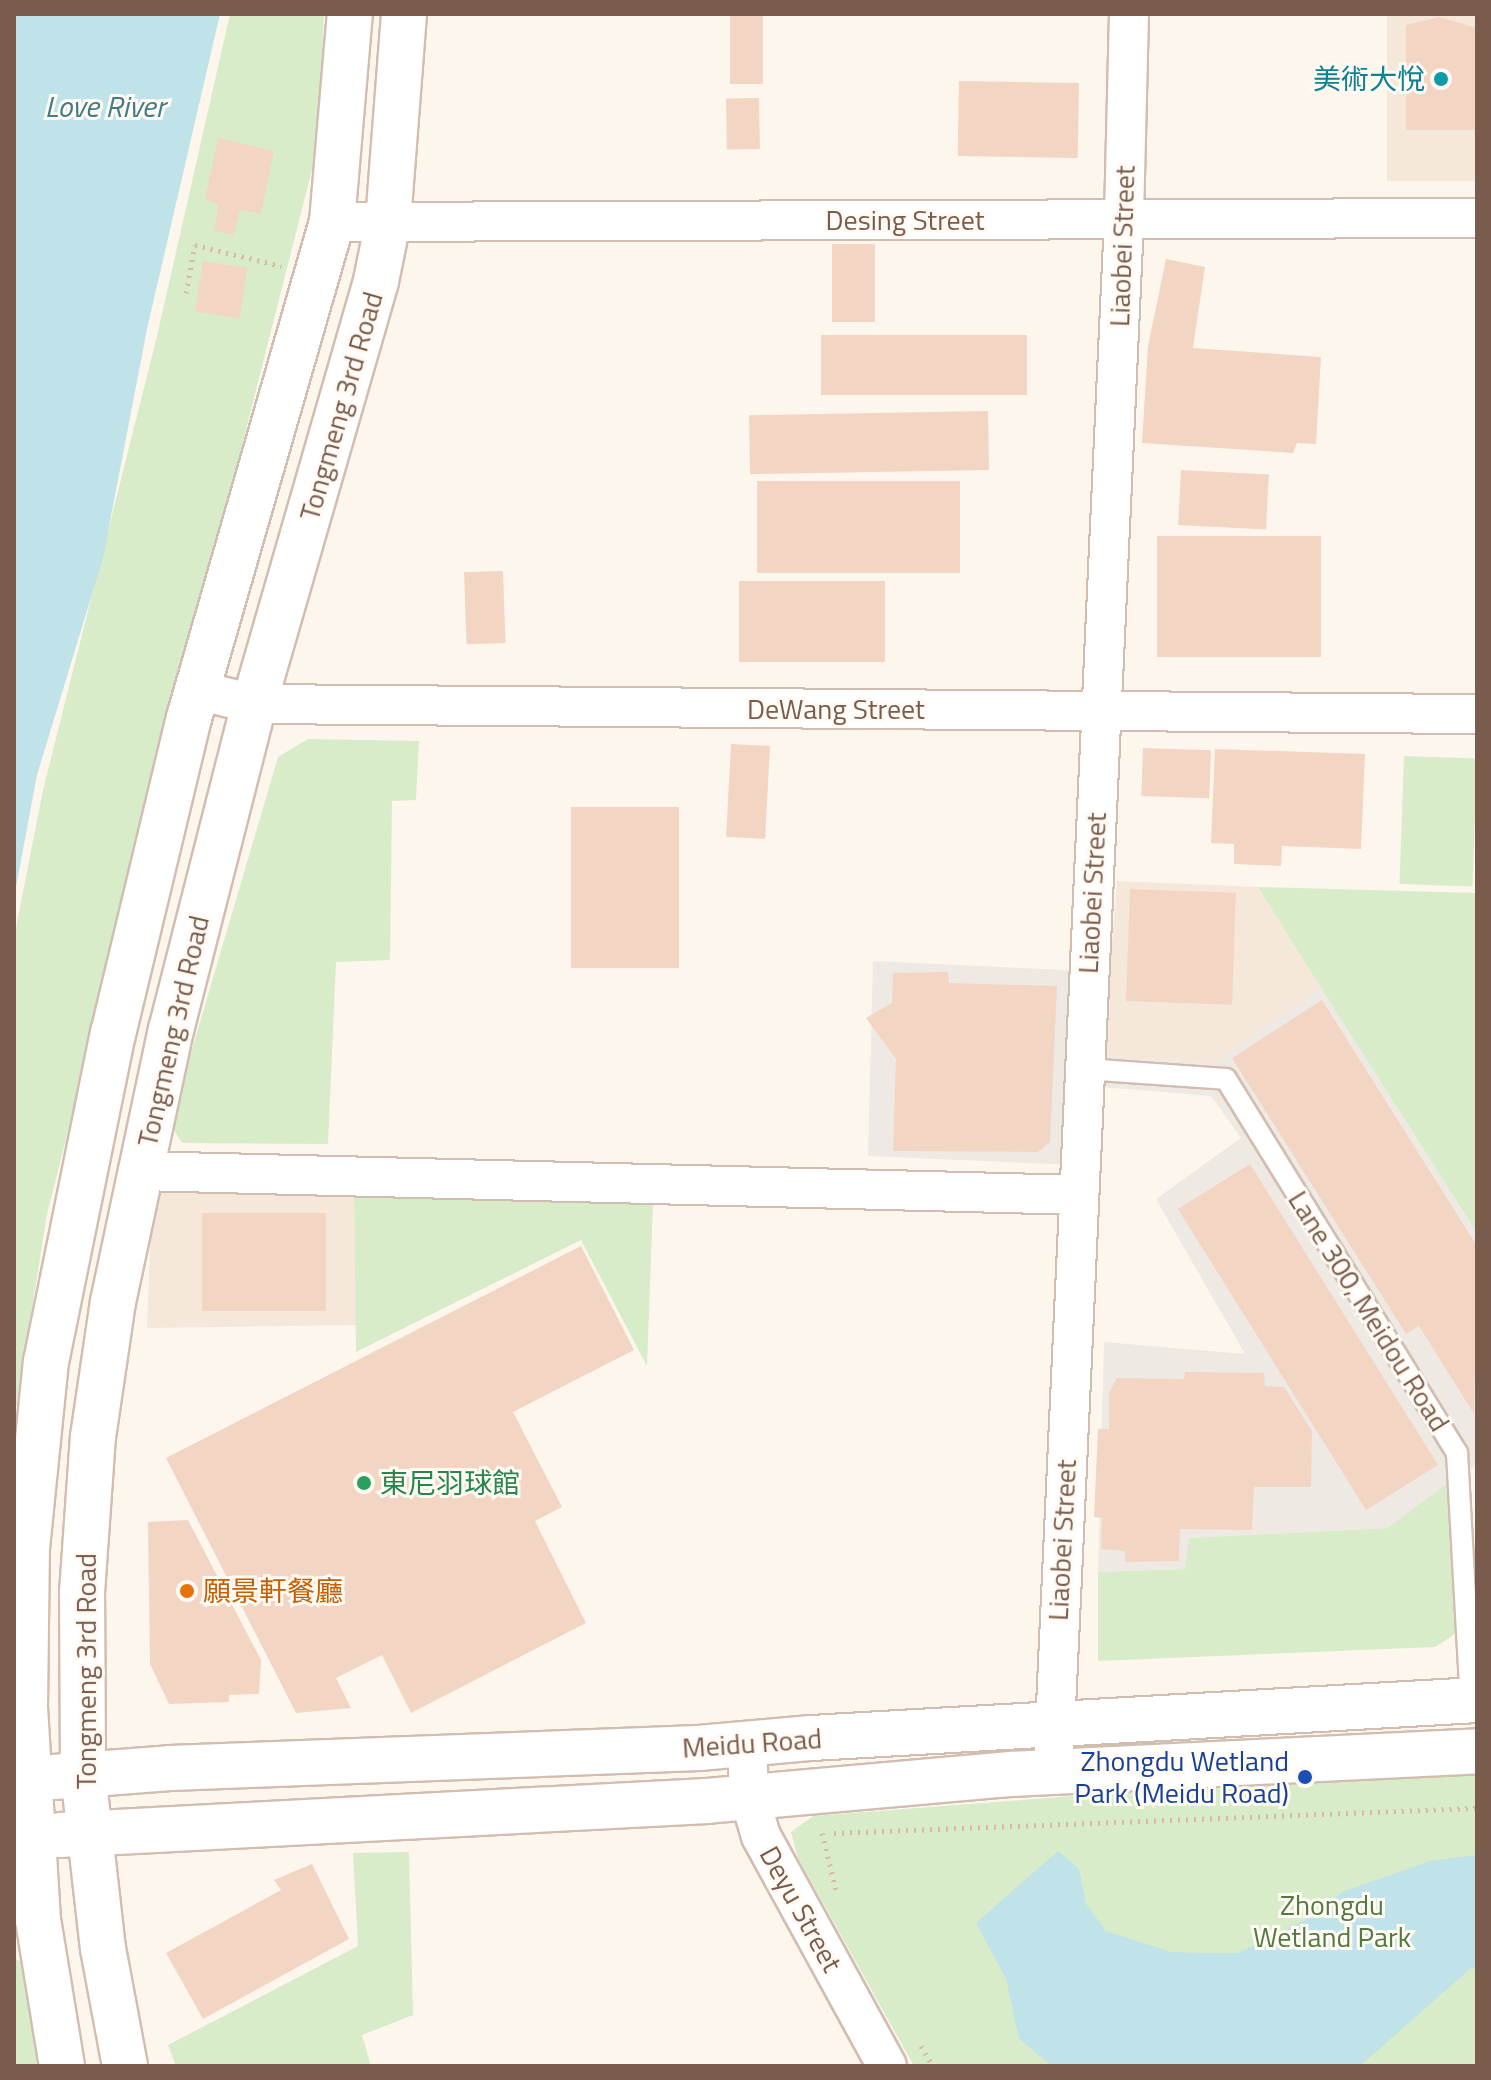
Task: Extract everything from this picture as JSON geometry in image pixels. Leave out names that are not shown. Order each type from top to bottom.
[{"type":"street","name":"Tongmeng 3rd Road","points":[[62,2066],[22,1838],[27,1548],[46,1362],[113,1034],[197,690],[332,222],[350,14]]},
{"type":"street","name":"Tongmeng 3rd Road","points":[[125,2066],[103,1949],[83,1773],[82,1593],[93,1437],[113,1302],[171,1030],[254,704],[376,281],[388,222],[404,14]]},
{"type":"street","name":"Liaobei Street","points":[[1053,1772],[1052,1724],[1124,218],[1129,14]]},
{"type":"street","name":"Desing Street","points":[[332,222],[1477,218]]},
{"type":"street","name":"DeWang Street","points":[[197,690],[254,704],[1477,714]]},
{"type":"street","points":[[140,1171],[1079,1195]]},
{"type":"street","name":"Meidu Road","points":[[21,1780],[83,1773],[699,1748],[1052,1724],[1474,1701]]},
{"type":"street","name":"Deyu Street","points":[[747,1743],[749,1796],[761,1836],[887,2066]]},
{"type":"street","name":"Meidu Road","points":[[22,1838],[749,1796],[1053,1772],[1477,1751]]},
{"type":"lane","name":"Lane 300, Meidou Road","points":[[1084,1069],[1226,1079],[1457,1453],[1474,1701]]},
{"type":"path","points":[[186,293],[195,245],[282,266]]},
{"type":"path","points":[[812,1834],[1477,1808]]},
{"type":"shaded area","name":"美術大悅","points":[[1387,14],[1477,14],[1477,181],[1387,181]]},
{"type":"shaded area","points":[[1117,881],[1258,887],[1321,988],[1212,1065],[1103,1055]]},
{"type":"shaded area","points":[[873,961],[1109,972],[1104,1055],[1211,1065],[1321,988],[1477,1233],[1477,1465],[1387,1528],[1190,1538],[1186,1569],[1098,1572],[1104,1342],[1245,1354],[1156,1199],[1241,1138],[1211,1096],[1101,1087],[1098,1166],[868,1156]]},
{"type":"shaded area","points":[[164,1185],[354,1193],[356,1325],[147,1328],[152,1197]]},
{"type":"green space","points":[[230,14],[324,14],[319,142],[47,1214],[14,1422],[14,938],[43,790],[157,336]]},
{"type":"green space","points":[[308,739],[419,741],[416,800],[392,801],[390,960],[336,962],[328,1144],[182,1143],[170,1124],[278,757]]},
{"type":"green space","points":[[1404,756],[1477,759],[1472,886],[1400,884]]},
{"type":"green space","points":[[1258,887],[1477,893],[1477,1233],[1321,988]]},
{"type":"green space","points":[[354,1193],[653,1204],[647,1366],[581,1240],[356,1352]]},
{"type":"green space","points":[[1448,1483],[1458,1632],[1435,1647],[1098,1661],[1098,1572],[1185,1569],[1189,1538],[1387,1528]]},
{"type":"green space","name":"Zhongdu Wetland Park","points":[[1477,1765],[1477,2066],[914,2066],[798,1858],[791,1832],[813,1816]]},
{"type":"green space","points":[[409,1852],[413,2015],[362,2035],[371,2066],[176,2066],[168,2045],[358,1946],[353,1853]]},
{"type":"green space","points":[[14,1958],[22,1962],[44,2066],[14,2066]]},
{"type":"water","name":"Love River","points":[[14,14],[220,14],[147,329],[103,558],[37,775],[14,898]]},
{"type":"water","points":[[1058,1851],[1079,1869],[1086,1904],[1106,1931],[1171,1952],[1205,1953],[1238,1953],[1320,1913],[1342,1892],[1430,1861],[1477,1855],[1477,1968],[1470,1969],[1360,2066],[1052,2066],[1019,2039],[1006,1979],[976,1923]]},
{"type":"building","points":[[730,14],[763,14],[763,84],[730,84]]},
{"type":"building","name":"美術大悅","points":[[1439,17],[1477,28],[1477,130],[1406,130],[1406,25]]},
{"type":"building","points":[[959,81],[1079,83],[1078,158],[958,156]]},
{"type":"building","points":[[759,98],[760,149],[727,150],[726,99]]},
{"type":"building","points":[[218,138],[274,151],[261,214],[240,210],[234,235],[215,231],[218,204],[205,199]]},
{"type":"building","points":[[832,244],[875,244],[875,322],[832,322]]},
{"type":"building","points":[[1166,259],[1205,267],[1193,348],[1321,357],[1316,444],[1297,443],[1293,453],[1142,443],[1148,346]]},
{"type":"building","points":[[203,261],[247,268],[239,318],[195,311]]},
{"type":"building","points":[[821,335],[1027,335],[1027,395],[821,395]]},
{"type":"building","points":[[988,411],[989,470],[750,474],[749,415]]},
{"type":"building","points":[[1181,470],[1269,475],[1266,530],[1178,525]]},
{"type":"building","points":[[757,481],[960,481],[960,573],[757,573]]},
{"type":"building","points":[[1157,536],[1321,536],[1321,657],[1157,657]]},
{"type":"building","points":[[503,571],[506,643],[467,644],[464,572]]},
{"type":"building","points":[[739,581],[885,581],[885,662],[739,662]]},
{"type":"building","points":[[731,744],[770,746],[765,839],[726,837]]},
{"type":"building","points":[[1143,748],[1211,750],[1209,798],[1141,796]]},
{"type":"building","points":[[1215,749],[1365,754],[1361,849],[1282,846],[1281,866],[1234,864],[1234,844],[1211,843]]},
{"type":"building","points":[[571,807],[679,807],[679,968],[571,968]]},
{"type":"building","points":[[1130,889],[1236,893],[1232,1005],[1126,1001]]},
{"type":"building","points":[[948,972],[949,983],[1057,986],[1050,1142],[1038,1152],[893,1151],[896,1059],[866,1018],[892,1003],[893,973]]},
{"type":"building","points":[[1322,1000],[1477,1246],[1474,1414],[1419,1326],[1406,1334],[1232,1058]]},
{"type":"building","points":[[1250,1164],[1438,1465],[1366,1510],[1178,1209]]},
{"type":"building","points":[[202,1213],[326,1213],[326,1311],[202,1311]]},
{"type":"building","name":"東尼羽球館","points":[[581,1246],[634,1350],[513,1412],[562,1507],[535,1521],[586,1623],[411,1713],[382,1655],[336,1678],[351,1708],[296,1713],[166,1458]]},
{"type":"building","points":[[1185,1372],[1264,1373],[1265,1386],[1284,1387],[1312,1431],[1311,1487],[1254,1487],[1252,1530],[1180,1529],[1179,1561],[1125,1562],[1125,1551],[1101,1549],[1102,1518],[1094,1517],[1098,1429],[1109,1429],[1109,1393],[1117,1378],[1184,1379]]},
{"type":"building","name":"願景軒餐廳","points":[[188,1520],[261,1660],[259,1694],[229,1695],[229,1702],[169,1704],[150,1664],[148,1522]]},
{"type":"building","points":[[312,1864],[349,1939],[203,2019],[166,1953],[281,1890],[274,1880]]},
{"type":"place","name":"美術大悅","points":[[1441,79]]},
{"type":"place","name":"東尼羽球館","points":[[364,1483]]},
{"type":"place","name":"願景軒餐廳","points":[[187,1591]]},
{"type":"place","name":"Zhongdu Wetland Park (Meidu Road)","points":[[1305,1777]]}]
